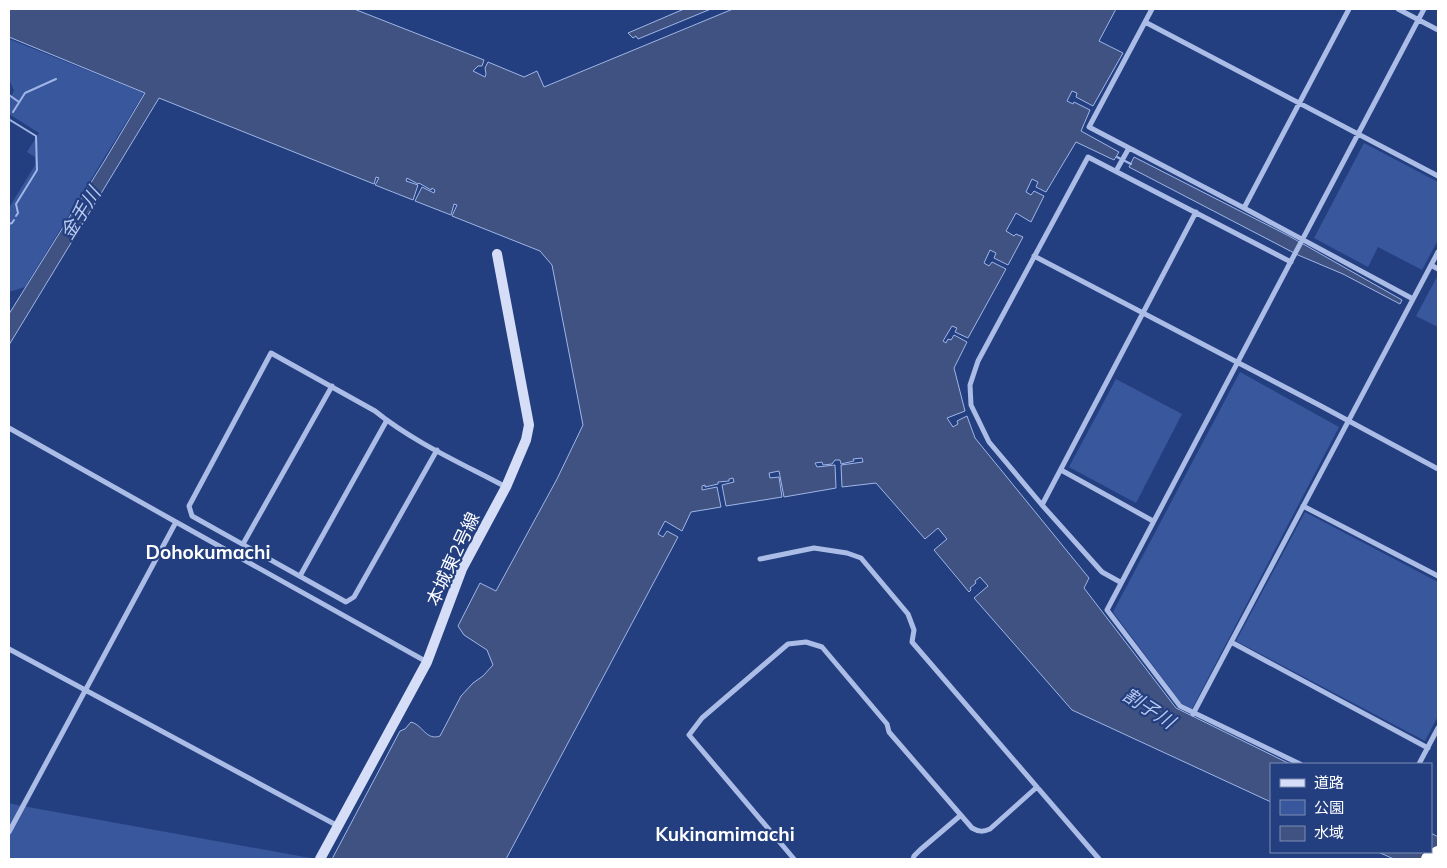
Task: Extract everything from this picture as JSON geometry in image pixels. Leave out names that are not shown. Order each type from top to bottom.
[{"type":"highway","points":[[1428,859],[1438,853]]},
{"type":"street","points":[[1152,9],[1089,127],[1413,298]]},
{"type":"street","points":[[1244,208],[1349,9]]},
{"type":"street","points":[[1398,9],[1438,30]]},
{"type":"street","points":[[1298,763],[1193,714],[1180,706],[1106,610],[1424,9]]},
{"type":"street","points":[[1145,22],[1438,176]]},
{"type":"street","points":[[1116,171],[1128,148]]},
{"type":"street","points":[[1120,582],[1102,572],[1042,505],[989,442],[971,405],[970,385],[978,361],[1034,256],[1088,157],[1291,262]]},
{"type":"street","points":[[1042,505],[1196,212]]},
{"type":"street","points":[[1193,714],[1438,252]]},
{"type":"street","name":"本城東2号線","points":[[320,859],[427,662],[462,569],[506,487],[526,440],[529,426],[497,254]]},
{"type":"street","points":[[1034,256],[1144,312],[1438,470]]},
{"type":"street","points":[[1431,265],[1438,269]]},
{"type":"street","points":[[437,450],[354,597],[346,602],[192,516],[189,506],[271,353],[375,411],[437,450],[506,487]]},
{"type":"street","points":[[243,544],[332,386]]},
{"type":"street","points":[[300,576],[387,420]]},
{"type":"street","points":[[9,428],[427,662]]},
{"type":"street","points":[[1061,470],[1153,521]]},
{"type":"street","points":[[1303,506],[1438,576]]},
{"type":"street","points":[[9,832],[176,522]]},
{"type":"street","points":[[760,559],[814,548],[847,553],[861,558],[908,614],[914,630],[912,642],[1098,859]]},
{"type":"street","points":[[794,859],[689,735],[702,718],[788,644],[806,642],[822,646],[886,724],[889,732],[972,828],[983,832],[990,829],[1037,787]]},
{"type":"street","points":[[1231,642],[1428,748]]},
{"type":"street","points":[[9,649],[338,827]]},
{"type":"street","points":[[1420,763],[1438,728]]},
{"type":"street","points":[[913,859],[920,850],[961,815]]},
{"type":"green space","points":[[9,39],[144,93],[25,287],[9,292],[9,208],[35,165],[35,157],[27,152],[39,133],[9,114],[9,100],[14,91],[9,79]]},
{"type":"green space","points":[[1364,143],[1438,182],[1438,240],[1422,270],[1378,247],[1368,267],[1314,238]]},
{"type":"green space","points":[[1438,275],[1438,327],[1416,316]]},
{"type":"green space","points":[[1240,372],[1339,427],[1192,709],[1181,703],[1113,612]]},
{"type":"green space","points":[[1116,379],[1182,414],[1136,503],[1069,467]]},
{"type":"green space","points":[[1305,512],[1438,582],[1438,716],[1425,741],[1236,641]]},
{"type":"green space","points":[[9,803],[17,805],[316,859],[9,859]]},
{"type":"water","points":[[9,9],[354,9],[484,60],[482,66],[478,66],[473,71],[485,77],[485,68],[488,62],[524,77],[537,71],[544,87],[733,9],[1116,9],[1099,41],[1123,53],[1093,106],[1076,97],[1077,93],[1072,91],[1067,101],[1073,104],[1074,102],[1090,110],[1081,131],[1119,152],[1114,160],[1076,142],[1046,192],[1036,187],[1038,182],[1032,179],[1026,192],[1031,195],[1034,191],[1044,196],[1031,222],[1016,213],[1006,231],[1014,236],[1016,234],[1023,237],[1008,265],[994,258],[996,253],[990,250],[984,263],[989,266],[992,262],[1006,269],[968,338],[955,332],[957,328],[952,326],[943,341],[946,343],[954,335],[967,342],[954,368],[965,411],[947,418],[953,427],[958,424],[957,421],[967,416],[975,438],[1089,578],[1084,588],[1176,708],[1288,763],[1270,763],[1270,802],[1072,710],[974,598],[988,586],[980,577],[975,581],[976,583],[970,588],[969,592],[934,550],[947,539],[938,528],[925,539],[876,483],[842,487],[841,465],[863,462],[862,458],[853,459],[854,461],[841,464],[840,460],[835,460],[832,464],[823,465],[822,462],[815,463],[817,467],[835,465],[836,488],[784,497],[779,471],[769,473],[770,478],[779,477],[782,497],[726,506],[722,485],[734,482],[733,478],[729,479],[729,481],[718,482],[718,484],[705,487],[705,485],[702,486],[702,490],[717,487],[721,507],[691,512],[682,531],[665,521],[658,534],[663,537],[667,531],[678,537],[506,859],[332,859],[400,731],[405,729],[411,722],[419,726],[428,735],[440,736],[461,696],[493,665],[487,650],[464,635],[458,626],[480,583],[496,591],[557,479],[583,425],[552,265],[540,251],[452,216],[457,205],[454,204],[451,215],[415,201],[422,187],[434,193],[435,190],[432,188],[431,190],[407,178],[406,181],[418,185],[413,200],[375,185],[379,178],[376,177],[374,184],[159,98],[9,345],[9,314],[145,93],[9,37]]},
{"type":"water","points":[[684,9],[711,9],[638,39],[636,36],[633,38],[628,33]]},
{"type":"water","points":[[1134,157],[1289,236],[1402,300],[1400,304],[1343,274],[1298,255],[1129,167]]},
{"type":"water","points":[[1432,834],[1438,837],[1438,859],[1394,859],[1380,853],[1432,853]]},
{"type":"waterway","points":[[13,112],[25,93],[56,79]]},
{"type":"waterway","points":[[9,95],[19,102]]},
{"type":"waterway","points":[[10,120],[36,136],[37,170],[16,204],[18,213],[16,216]]},
{"type":"waterway","points":[[1117,157],[1131,164]]},
{"type":"waterway","points":[[9,224],[14,220]]},
{"type":"district","name":"Dohokumachi","points":[[208,552]]},
{"type":"district","name":"Kukinamimachi","points":[[725,834]]},
{"type":"water label","name":"金手川","points":[[80,213]]},
{"type":"water label","name":"割子川","points":[[1149,708]]}]
